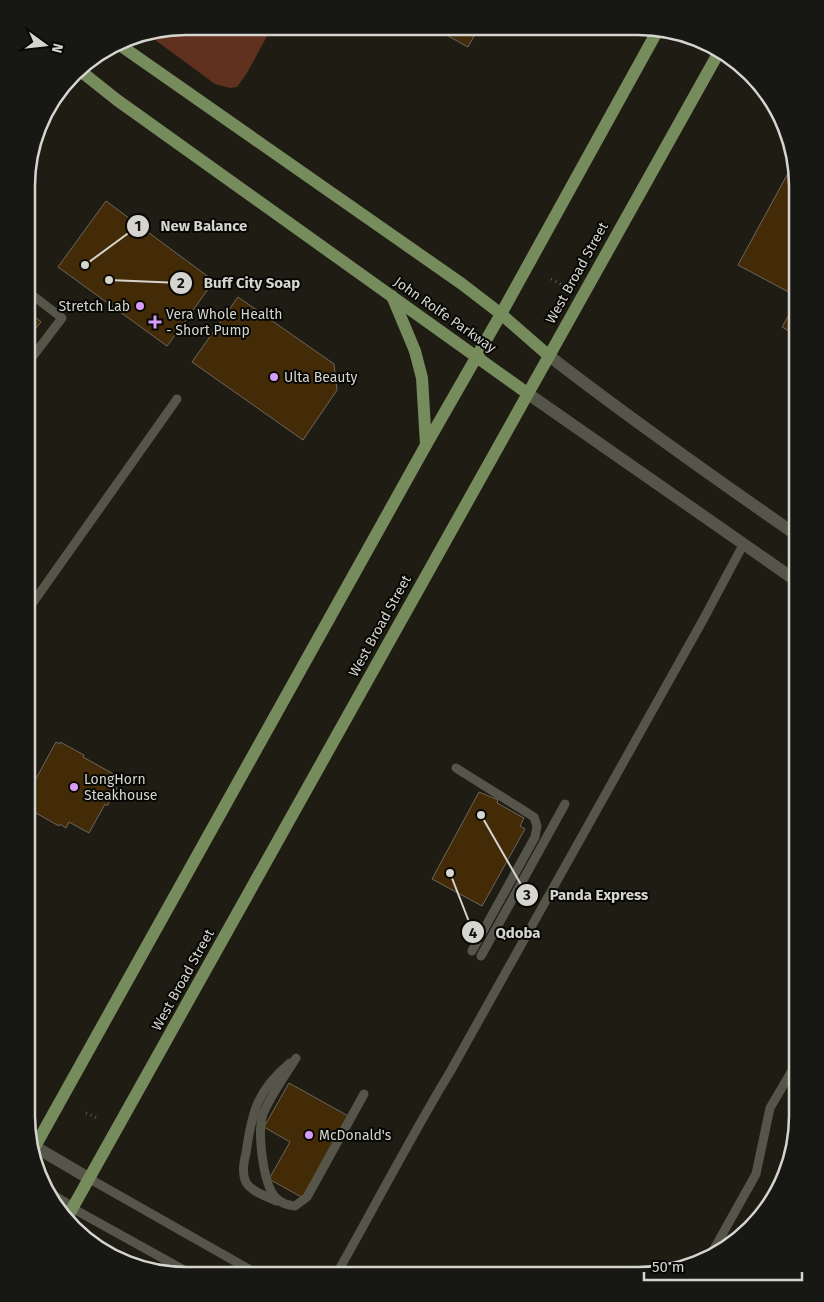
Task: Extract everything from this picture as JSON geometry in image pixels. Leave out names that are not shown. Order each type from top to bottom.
[{"type":"main road","points":[[37,1140],[426,445],[478,356],[655,36]]},
{"type":"main road","points":[[125,48],[462,284],[548,354]]},
{"type":"main road","name":"West Broad Street","points":[[70,1212],[548,354],[716,57]]},
{"type":"main road","name":"John Rolfe Parkway","points":[[84,74],[117,100],[478,356],[527,393]]},
{"type":"main road","points":[[392,296],[415,351],[422,378],[426,445]]},
{"type":"street","points":[[548,354],[589,387],[685,457],[789,530]]},
{"type":"street","name":"John Rolfe Parkway","points":[[527,393],[630,463],[789,576]]},
{"type":"street","points":[[39,1150],[90,1179]]},
{"type":"lane","points":[[35,296],[62,318],[35,353]]},
{"type":"lane","points":[[35,600],[177,399]]},
{"type":"lane","points":[[340,1267],[419,1123],[450,1072],[703,620],[743,545]]},
{"type":"lane","points":[[456,768],[534,817],[537,826],[535,838],[472,951]]},
{"type":"lane","points":[[481,956],[564,804]]},
{"type":"lane","points":[[283,1204],[273,1195],[265,1173],[260,1148],[262,1116],[296,1058],[276,1075],[261,1094],[251,1118],[244,1166],[245,1180],[252,1188],[283,1204],[295,1206],[308,1198],[364,1094]]},
{"type":"lane","points":[[716,1246],[756,1174],[770,1108],[789,1076]]},
{"type":"lane","points":[[90,1179],[245,1267]]},
{"type":"lane","points":[[70,1212],[176,1267]]},
{"type":"path","points":[[552,279],[564,286]]},
{"type":"path","points":[[86,1113],[97,1118]]},
{"type":"shaded area","points":[[176,35],[268,35],[247,73],[237,87],[230,88],[215,84],[153,39]]},
{"type":"building","points":[[446,35],[475,35],[468,47]]},
{"type":"building","points":[[788,172],[789,292],[738,265]]},
{"type":"building","points":[[106,201],[214,281],[167,346],[58,267]]},
{"type":"building","name":"Ulta Beauty","points":[[238,297],[334,364],[337,390],[303,440],[192,362]]},
{"type":"building","points":[[789,315],[789,331],[782,327]]},
{"type":"building","points":[[35,317],[41,322],[35,329]]},
{"type":"building","name":"LongHorn Steakhouse","points":[[56,742],[59,744],[60,742],[84,755],[83,757],[119,777],[114,786],[117,788],[107,806],[105,804],[89,833],[69,822],[66,828],[60,824],[59,826],[35,812],[35,780]]},
{"type":"building","points":[[479,792],[498,800],[497,803],[524,818],[520,826],[525,829],[482,906],[432,879]]},
{"type":"building","name":"McDonald's","points":[[289,1083],[350,1117],[305,1199],[269,1179],[290,1142],[264,1127]]},
{"type":"place","name":"New Balance","points":[[85,265]]},
{"type":"place","name":"Buff City Soap","points":[[109,280]]},
{"type":"place","name":"Stretch Lab","points":[[140,306]]},
{"type":"place","name":"Vera Whole Health - Short Pump","points":[[155,322]]},
{"type":"place","name":"Ulta Beauty","points":[[274,377]]},
{"type":"place","name":"LongHorn Steakhouse","points":[[74,787]]},
{"type":"place","name":"Panda Express","points":[[481,815]]},
{"type":"place","name":"Qdoba","points":[[450,873]]},
{"type":"place","name":"McDonald's","points":[[309,1135]]}]
